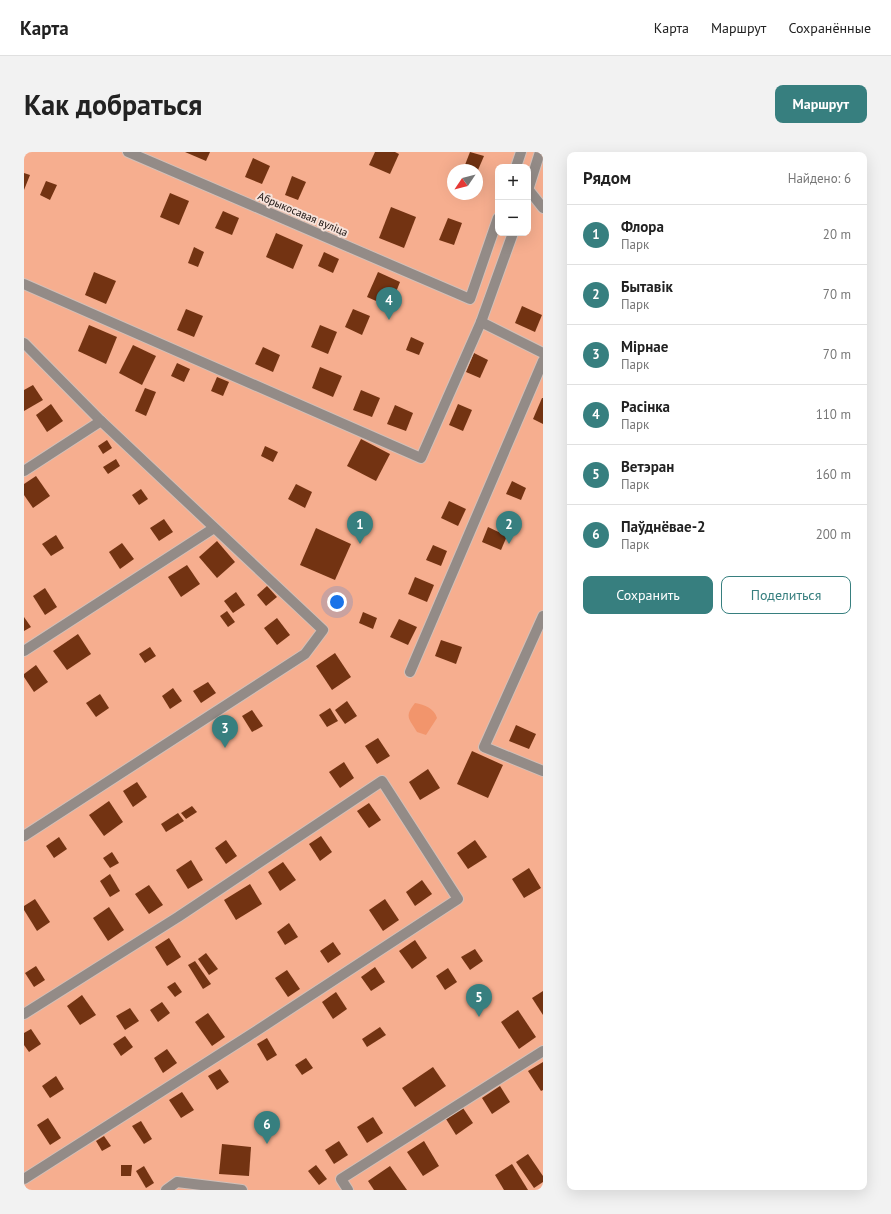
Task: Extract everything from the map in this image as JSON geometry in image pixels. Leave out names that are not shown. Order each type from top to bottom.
[{"type":"lane","name":"Абрыкосавая вуліца","points":[[128,152],[470,299],[495,227]]},
{"type":"lane","points":[[517,164],[520,152]]},
{"type":"lane","points":[[531,180],[540,152]]},
{"type":"lane","points":[[531,193],[543,208]]},
{"type":"lane","points":[[24,284],[421,458],[481,322],[512,236]]},
{"type":"lane","points":[[481,322],[543,352]]},
{"type":"lane","points":[[24,343],[101,421],[323,630],[305,654],[24,836]]},
{"type":"lane","points":[[410,672],[543,361]]},
{"type":"lane","points":[[24,470],[101,421]]},
{"type":"lane","points":[[24,650],[214,528]]},
{"type":"lane","points":[[543,616],[484,747],[543,772]]},
{"type":"lane","points":[[24,1014],[178,917],[382,781],[458,899],[247,1037],[24,1179]]},
{"type":"lane","points":[[348,1190],[341,1179],[543,1051]]},
{"type":"lane","points":[[166,1190],[177,1182],[242,1190]]},
{"type":"shaded area","points":[[24,152],[543,152],[543,1190],[24,1190]]},
{"type":"shaded area","points":[[415,703],[429,708],[436,715],[437,718],[426,735],[417,732],[409,718],[410,711]]},
{"type":"building","points":[[185,152],[210,152],[206,161]]},
{"type":"building","points":[[375,152],[395,152],[399,154],[390,174],[369,165]]},
{"type":"building","points":[[470,152],[484,156],[481,164],[465,164]]},
{"type":"building","points":[[253,158],[270,166],[262,184],[245,177]]},
{"type":"building","points":[[24,173],[30,175],[24,190]]},
{"type":"building","points":[[292,176],[306,182],[298,200],[285,195]]},
{"type":"building","points":[[46,181],[57,185],[50,200],[40,195]]},
{"type":"building","points":[[170,193],[189,201],[179,225],[160,217]]},
{"type":"building","points":[[391,207],[416,217],[404,248],[379,238]]},
{"type":"building","points":[[223,211],[239,218],[232,235],[215,228]]},
{"type":"building","points":[[448,218],[462,223],[454,245],[439,240]]},
{"type":"building","points":[[276,233],[303,245],[293,269],[266,257]]},
{"type":"building","points":[[194,247],[204,252],[198,267],[188,263]]},
{"type":"building","points":[[324,252],[339,259],[333,273],[318,266]]},
{"type":"building","points":[[94,272],[116,281],[106,304],[85,295]]},
{"type":"building","points":[[378,272],[400,282],[390,307],[367,297]]},
{"type":"building","points":[[522,306],[542,315],[535,332],[515,323]]},
{"type":"building","points":[[186,309],[203,316],[194,337],[177,330]]},
{"type":"building","points":[[353,309],[370,316],[362,335],[345,327]]},
{"type":"building","points":[[89,325],[117,337],[106,364],[78,351]]},
{"type":"building","points":[[320,325],[337,332],[328,354],[311,347]]},
{"type":"building","points":[[411,337],[424,343],[419,355],[406,350]]},
{"type":"building","points":[[133,345],[156,356],[142,385],[119,373]]},
{"type":"building","points":[[263,347],[280,355],[273,372],[255,364]]},
{"type":"building","points":[[474,353],[488,360],[480,378],[466,372]]},
{"type":"building","points":[[177,363],[190,369],[184,382],[171,376]]},
{"type":"building","points":[[320,367],[342,376],[333,397],[312,388]]},
{"type":"building","points":[[217,377],[229,382],[223,396],[211,391]]},
{"type":"building","points":[[33,385],[43,400],[24,411],[24,390]]},
{"type":"building","points":[[145,388],[156,392],[146,416],[135,411]]},
{"type":"building","points":[[361,390],[380,398],[372,417],[353,410]]},
{"type":"building","points":[[543,398],[543,424],[533,419]]},
{"type":"building","points":[[51,404],[63,421],[47,432],[36,415]]},
{"type":"building","points":[[458,404],[472,410],[463,431],[449,425]]},
{"type":"building","points":[[395,405],[413,413],[406,431],[387,424]]},
{"type":"building","points":[[361,439],[390,454],[376,481],[347,466]]},
{"type":"building","points":[[107,440],[112,448],[103,454],[98,446]]},
{"type":"building","points":[[265,446],[278,452],[273,462],[261,456]]},
{"type":"building","points":[[116,459],[120,466],[108,474],[103,467]]},
{"type":"building","points":[[36,476],[50,496],[33,508],[24,495],[24,484]]},
{"type":"building","points":[[512,481],[526,488],[521,500],[506,494]]},
{"type":"building","points":[[296,484],[312,492],[305,508],[288,499]]},
{"type":"building","points":[[141,489],[148,499],[139,505],[132,495]]},
{"type":"building","points":[[449,501],[466,509],[458,526],[441,518]]},
{"type":"building","points":[[164,519],[173,532],[159,541],[150,528]]},
{"type":"building","points":[[488,527],[507,536],[501,550],[482,542]]},
{"type":"building","points":[[316,528],[351,544],[335,580],[300,565]]},
{"type":"building","points":[[56,535],[64,548],[51,556],[42,544]]},
{"type":"building","points":[[217,541],[235,562],[217,578],[199,557]]},
{"type":"building","points":[[122,543],[134,559],[120,569],[109,552]]},
{"type":"building","points":[[433,545],[447,551],[441,566],[426,560]]},
{"type":"building","points":[[187,565],[200,584],[181,597],[168,577]]},
{"type":"building","points":[[415,577],[434,585],[427,602],[408,594]]},
{"type":"building","points":[[267,586],[277,597],[266,606],[257,595]]},
{"type":"building","points":[[45,588],[57,607],[45,615],[33,596]]},
{"type":"building","points":[[236,592],[245,605],[233,613],[224,601]]},
{"type":"building","points":[[227,611],[235,622],[228,627],[220,616]]},
{"type":"building","points":[[363,612],[377,618],[373,629],[359,623]]},
{"type":"building","points":[[24,617],[31,627],[24,631]]},
{"type":"building","points":[[277,618],[290,635],[277,645],[264,628]]},
{"type":"building","points":[[399,619],[417,627],[408,645],[390,637]]},
{"type":"building","points":[[78,634],[91,654],[67,670],[53,651]]},
{"type":"building","points":[[441,640],[462,647],[456,664],[435,656]]},
{"type":"building","points":[[150,647],[156,656],[145,663],[139,654]]},
{"type":"building","points":[[335,653],[351,677],[332,690],[316,666]]},
{"type":"building","points":[[36,665],[48,682],[34,692],[24,677],[24,674]]},
{"type":"building","points":[[208,682],[216,693],[201,703],[193,691]]},
{"type":"building","points":[[173,688],[182,701],[170,709],[162,696]]},
{"type":"building","points":[[100,694],[109,708],[96,717],[86,703]]},
{"type":"building","points":[[347,701],[357,716],[345,724],[335,710]]},
{"type":"building","points":[[330,708],[338,721],[327,727],[319,715]]},
{"type":"building","points":[[252,710],[263,726],[252,732],[242,716]]},
{"type":"building","points":[[225,720],[230,727],[220,734],[215,726]]},
{"type":"building","points":[[516,725],[536,734],[529,749],[509,741]]},
{"type":"building","points":[[378,738],[390,756],[377,764],[365,746]]},
{"type":"building","points":[[472,751],[503,765],[488,798],[457,784]]},
{"type":"building","points":[[344,762],[354,778],[340,788],[329,772]]},
{"type":"building","points":[[428,769],[440,788],[420,800],[409,782]]},
{"type":"building","points":[[137,782],[147,797],[133,807],[123,791]]},
{"type":"building","points":[[109,801],[123,822],[104,836],[89,815]]},
{"type":"building","points":[[369,803],[381,820],[369,828],[357,811]]},
{"type":"building","points":[[192,806],[197,812],[186,819],[181,813]]},
{"type":"building","points":[[178,813],[184,821],[166,832],[161,824]]},
{"type":"building","points":[[321,836],[332,852],[320,861],[309,844]]},
{"type":"building","points":[[59,837],[67,849],[54,858],[46,846]]},
{"type":"building","points":[[226,840],[237,856],[226,864],[215,848]]},
{"type":"building","points":[[475,840],[487,857],[468,869],[457,853]]},
{"type":"building","points":[[112,852],[119,863],[110,868],[103,858]]},
{"type":"building","points":[[191,860],[203,880],[188,889],[176,870]]},
{"type":"building","points":[[283,862],[296,880],[280,891],[268,872]]},
{"type":"building","points":[[529,868],[541,888],[524,898],[512,879]]},
{"type":"building","points":[[110,874],[120,891],[110,897],[100,881]]},
{"type":"building","points":[[422,880],[432,894],[415,906],[406,892]]},
{"type":"building","points":[[250,884],[262,904],[236,920],[224,900]]},
{"type":"building","points":[[149,885],[163,905],[149,914],[135,894]]},
{"type":"building","points":[[35,899],[50,922],[37,931],[24,910],[24,906]]},
{"type":"building","points":[[385,899],[399,920],[383,931],[369,910]]},
{"type":"building","points":[[109,907],[124,930],[108,941],[93,918]]},
{"type":"building","points":[[289,923],[298,937],[285,945],[277,932]]},
{"type":"building","points":[[169,938],[181,957],[167,966],[155,947]]},
{"type":"building","points":[[415,940],[427,958],[412,969],[399,951]]},
{"type":"building","points":[[333,942],[341,954],[328,963],[320,951]]},
{"type":"building","points":[[475,949],[483,961],[470,970],[461,957]]},
{"type":"building","points":[[206,953],[218,969],[209,975],[198,959]]},
{"type":"building","points":[[195,961],[211,984],[203,989],[188,965]]},
{"type":"building","points":[[36,966],[45,980],[34,987],[25,973]]},
{"type":"building","points":[[375,967],[385,982],[371,991],[361,977]]},
{"type":"building","points":[[448,968],[457,982],[445,990],[436,976]]},
{"type":"building","points":[[287,970],[300,989],[288,997],[275,978]]},
{"type":"building","points":[[175,982],[182,992],[175,997],[167,987]]},
{"type":"building","points":[[543,991],[543,1015],[532,998]]},
{"type":"building","points":[[336,992],[347,1009],[333,1019],[322,1002]]},
{"type":"building","points":[[82,995],[96,1015],[80,1025],[67,1006]]},
{"type":"building","points":[[162,1002],[170,1013],[158,1022],[150,1010]]},
{"type":"building","points":[[130,1008],[139,1021],[125,1030],[116,1016]]},
{"type":"building","points":[[518,1010],[536,1037],[519,1049],[501,1022]]},
{"type":"building","points":[[208,1013],[225,1037],[212,1046],[195,1022]]},
{"type":"building","points":[[380,1027],[386,1035],[367,1047],[362,1039]]},
{"type":"building","points":[[31,1029],[41,1044],[29,1052],[24,1045],[24,1033]]},
{"type":"building","points":[[125,1036],[133,1047],[121,1056],[113,1044]]},
{"type":"building","points":[[267,1038],[277,1055],[267,1061],[257,1044]]},
{"type":"building","points":[[167,1049],[177,1063],[163,1073],[154,1058]]},
{"type":"building","points":[[306,1058],[313,1068],[302,1075],[295,1065]]},
{"type":"building","points":[[543,1062],[543,1090],[541,1091],[528,1071]]},
{"type":"building","points":[[433,1067],[446,1086],[415,1107],[402,1088]]},
{"type":"building","points":[[220,1069],[229,1082],[217,1090],[208,1076]]},
{"type":"building","points":[[56,1076],[64,1089],[50,1098],[42,1086]]},
{"type":"building","points":[[500,1086],[510,1102],[492,1114],[482,1098]]},
{"type":"building","points":[[182,1092],[194,1110],[181,1118],[169,1100]]},
{"type":"building","points":[[463,1108],[473,1123],[456,1135],[446,1119]]},
{"type":"building","points":[[373,1117],[383,1133],[367,1143],[357,1127]]},
{"type":"building","points":[[48,1118],[61,1138],[50,1145],[37,1125]]},
{"type":"building","points":[[141,1121],[152,1139],[144,1144],[132,1126]]},
{"type":"building","points":[[104,1136],[111,1146],[102,1151],[96,1141]]},
{"type":"building","points":[[339,1141],[348,1155],[334,1164],[325,1150]]},
{"type":"building","points":[[424,1141],[439,1166],[423,1176],[407,1152]]},
{"type":"building","points":[[222,1144],[251,1147],[249,1176],[219,1174]]},
{"type":"building","points":[[528,1154],[543,1176],[543,1182],[534,1188],[516,1162]]},
{"type":"building","points":[[512,1164],[528,1190],[504,1190],[495,1175]]},
{"type":"building","points":[[121,1165],[132,1165],[131,1176],[121,1176]]},
{"type":"building","points":[[316,1165],[327,1179],[319,1185],[308,1171]]},
{"type":"building","points":[[144,1166],[154,1183],[146,1188],[136,1171]]},
{"type":"building","points":[[390,1166],[407,1190],[374,1190],[368,1181]]},
{"type":"place","name":"Расінка","points":[[389,320]]},
{"type":"place","name":"Флора","points":[[360,544]]},
{"type":"place","name":"Бытавік","points":[[509,544]]},
{"type":"place","name":"Мірнае","points":[[225,748]]},
{"type":"place","name":"Ветэран","points":[[479,1017]]},
{"type":"place","name":"Паўднёвае-2","points":[[267,1144]]}]
